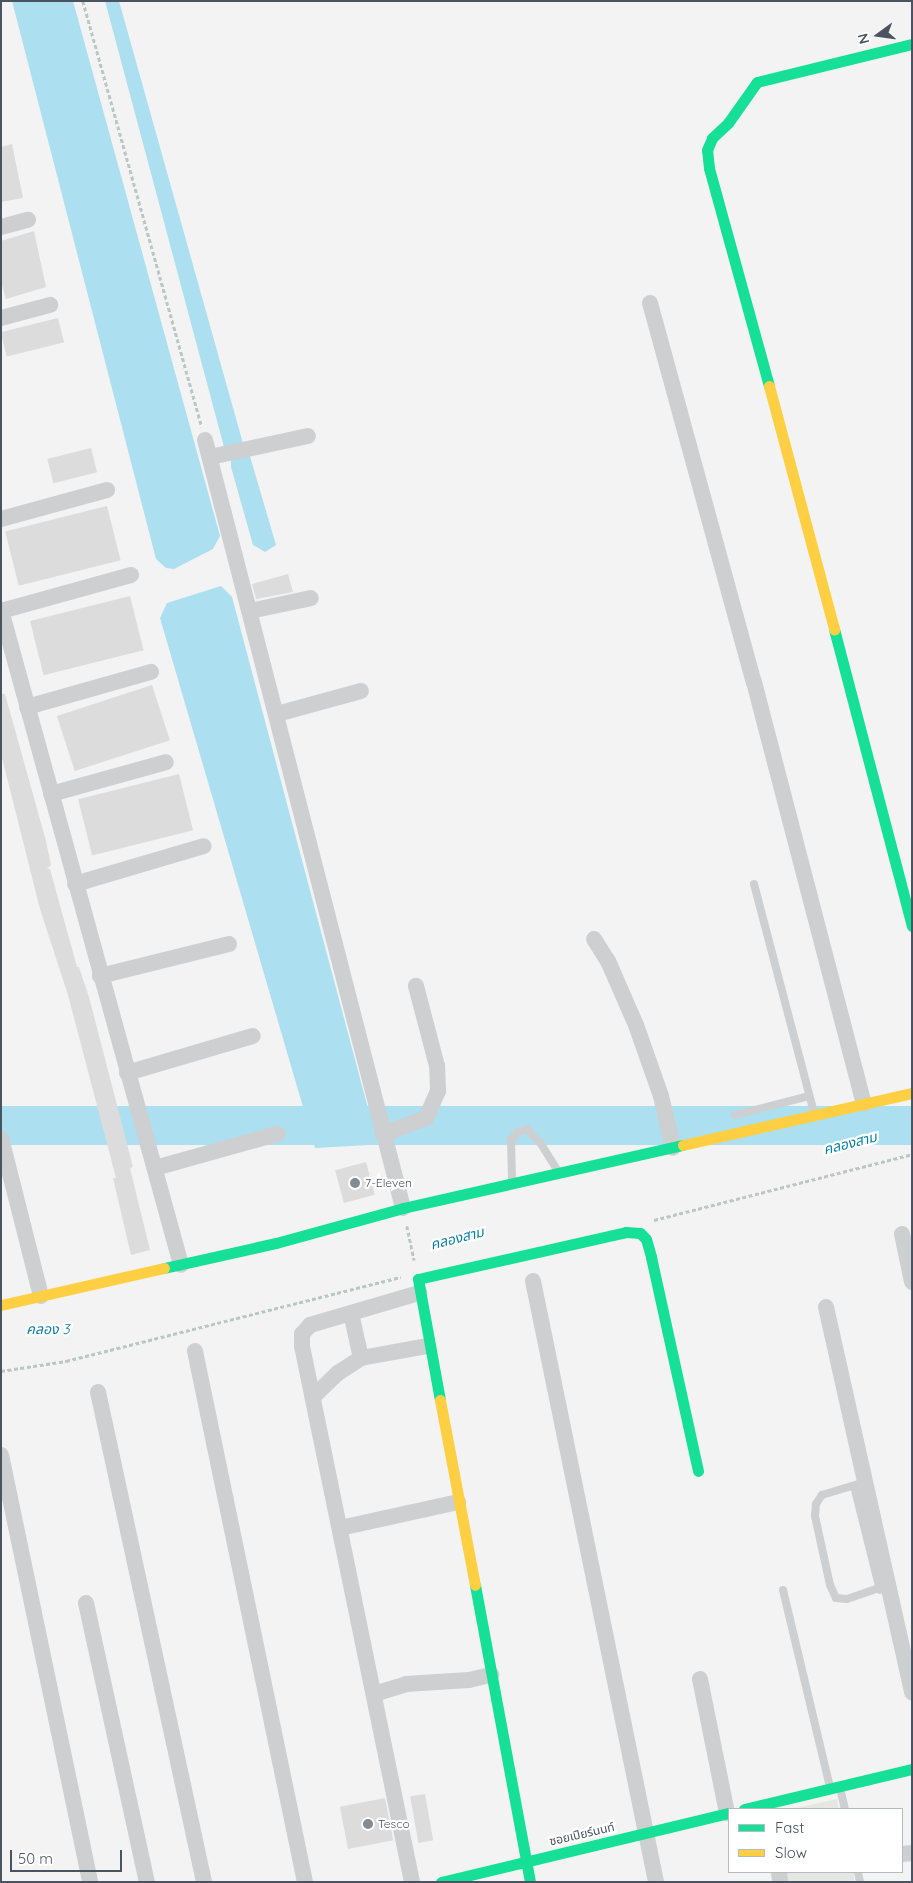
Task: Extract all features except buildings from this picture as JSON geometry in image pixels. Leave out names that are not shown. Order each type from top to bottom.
[{"type":"street","points":[[912,44],[757,82],[728,123],[712,138],[707,150],[709,168],[912,926]]},
{"type":"street","points":[[1,227],[28,220]]},
{"type":"street","points":[[650,302],[754,682],[864,1104]]},
{"type":"street","points":[[1,318],[50,305]]},
{"type":"street","points":[[210,457],[308,436]]},
{"type":"street","points":[[206,440],[405,1215]]},
{"type":"street","points":[[1,519],[107,490]]},
{"type":"street","points":[[131,575],[1,610],[100,976],[182,1265]]},
{"type":"street","points":[[250,612],[311,598]]},
{"type":"street","points":[[27,707],[151,672]]},
{"type":"street","points":[[277,714],[361,691]]},
{"type":"street","points":[[51,794],[166,762]]},
{"type":"street","points":[[75,884],[204,846]]},
{"type":"street","points":[[594,939],[608,961],[636,1025],[661,1096],[673,1148]]},
{"type":"street","points":[[100,976],[229,944]]},
{"type":"street","points":[[383,1134],[426,1118],[438,1091],[437,1066],[416,986]]},
{"type":"street","points":[[127,1073],[253,1036]]},
{"type":"street","points":[[1,1305],[405,1215],[512,1182],[673,1148],[912,1093]]},
{"type":"street","points":[[155,1168],[277,1134]]},
{"type":"street","points":[[1,1138],[41,1296]]},
{"type":"street","points":[[530,1882],[428,1346],[418,1279],[626,1232],[640,1233],[646,1239],[651,1257],[698,1471]]},
{"type":"street","points":[[902,1234],[912,1282]]},
{"type":"street","points":[[533,1281],[656,1882]]},
{"type":"street","points":[[412,1882],[314,1396],[302,1346],[302,1334],[310,1325],[419,1293]]},
{"type":"street","points":[[826,1306],[860,1484],[884,1587],[912,1693]]},
{"type":"street","points":[[351,1313],[361,1358]]},
{"type":"street","points":[[314,1396],[338,1373],[361,1358],[428,1346]]},
{"type":"street","points":[[195,1351],[305,1882]]},
{"type":"street","points":[[98,1392],[204,1882]]},
{"type":"street","points":[[1,1455],[90,1882]]},
{"type":"street","points":[[340,1528],[458,1502]]},
{"type":"street","points":[[86,1603],[147,1882]]},
{"type":"street","points":[[374,1694],[406,1684],[469,1680],[492,1675]]},
{"type":"street","points":[[700,1679],[728,1813]]},
{"type":"street","points":[[751,1808],[773,1806],[912,1769]]},
{"type":"street","name":"ซอยเปียร์นนท์","points":[[441,1882],[728,1813]]},
{"type":"lane","points":[[754,884],[814,1115]]},
{"type":"lane","points":[[735,1114],[809,1096]]},
{"type":"lane","points":[[512,1182],[509,1150],[511,1140],[518,1132],[527,1130],[541,1144],[558,1172]]},
{"type":"lane","points":[[860,1484],[822,1495],[816,1504],[815,1516],[830,1585],[836,1598],[884,1587]]},
{"type":"lane","points":[[783,1590],[835,1789],[844,1808]]},
{"type":"path","points":[[83,1],[206,440]]},
{"type":"path","points":[[405,1215],[416,1267]]},
{"type":"shaded area","points":[[837,1799],[839,1808],[796,1808]]},
{"type":"shaded area","points":[[787,1873],[854,1873],[854,1882],[787,1882]]},
{"type":"water","points":[[12,1],[73,1],[220,536],[213,549],[174,569],[166,568],[156,559]]},
{"type":"water","points":[[105,1],[119,1],[244,447],[224,447]]},
{"type":"water","points":[[249,453],[276,545],[265,552],[253,545],[231,467],[231,460]]},
{"type":"water","points":[[221,586],[232,597],[374,1131],[369,1145],[315,1148],[160,618],[167,603]]},
{"type":"water","name":"คลองสาม","points":[[1,1106],[912,1106],[912,1145],[1,1145]]},
{"type":"traffic: fast","points":[[769,386],[709,168],[707,150],[712,138],[728,123],[757,82],[912,44]]},
{"type":"traffic: fast","points":[[834,629],[912,926]]},
{"type":"traffic: fast","points":[[164,1268],[276,1243],[403,1208],[683,1145]]},
{"type":"traffic: fast","points":[[440,1400],[418,1279],[626,1232],[640,1233],[646,1239],[651,1257],[698,1471]]},
{"type":"traffic: fast","points":[[475,1585],[530,1882]]},
{"type":"traffic: fast","points":[[748,1808],[912,1769]]},
{"type":"traffic: fast","points":[[441,1882],[728,1813]]},
{"type":"traffic: slow","points":[[769,386],[834,629]]},
{"type":"traffic: slow","points":[[683,1145],[912,1093]]},
{"type":"traffic: slow","points":[[1,1305],[164,1268]]},
{"type":"traffic: slow","points":[[440,1400],[475,1585]]},
{"type":"place","name":"7-Eleven","points":[[355,1183]]},
{"type":"place","name":"Tesco","points":[[368,1824]]},
{"type":"water label","name":"คลอง 3","points":[[48,1329]]}]
